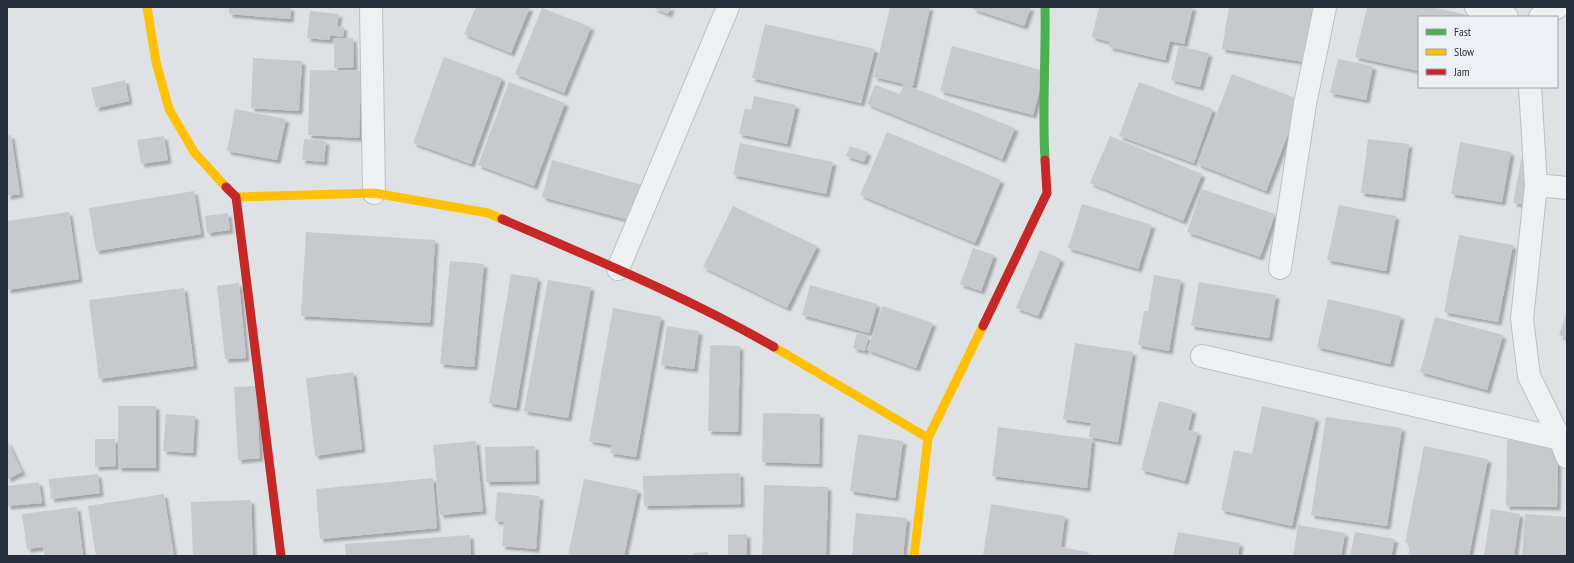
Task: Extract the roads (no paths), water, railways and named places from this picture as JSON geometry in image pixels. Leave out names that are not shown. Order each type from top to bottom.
[{"type":"street","points":[[147,7],[156,62],[169,109],[194,152],[236,198],[281,556]]},
{"type":"street","points":[[371,7],[374,193]]},
{"type":"street","points":[[618,269],[728,7]]},
{"type":"street","points":[[914,556],[928,438],[1047,193],[1043,131],[1046,61],[1045,7]]},
{"type":"street","points":[[1280,268],[1305,104],[1325,7]]},
{"type":"street","points":[[1476,7],[1504,16]]},
{"type":"street","points":[[1542,16],[1558,7]]},
{"type":"street","points":[[1530,88],[1536,185],[1522,319],[1529,376],[1564,448]]},
{"type":"street","points":[[1536,185],[1567,188]]},
{"type":"street","points":[[236,198],[374,193],[488,213],[618,269],[743,329],[928,438]]},
{"type":"street","points":[[1202,356],[1564,448]]}]
